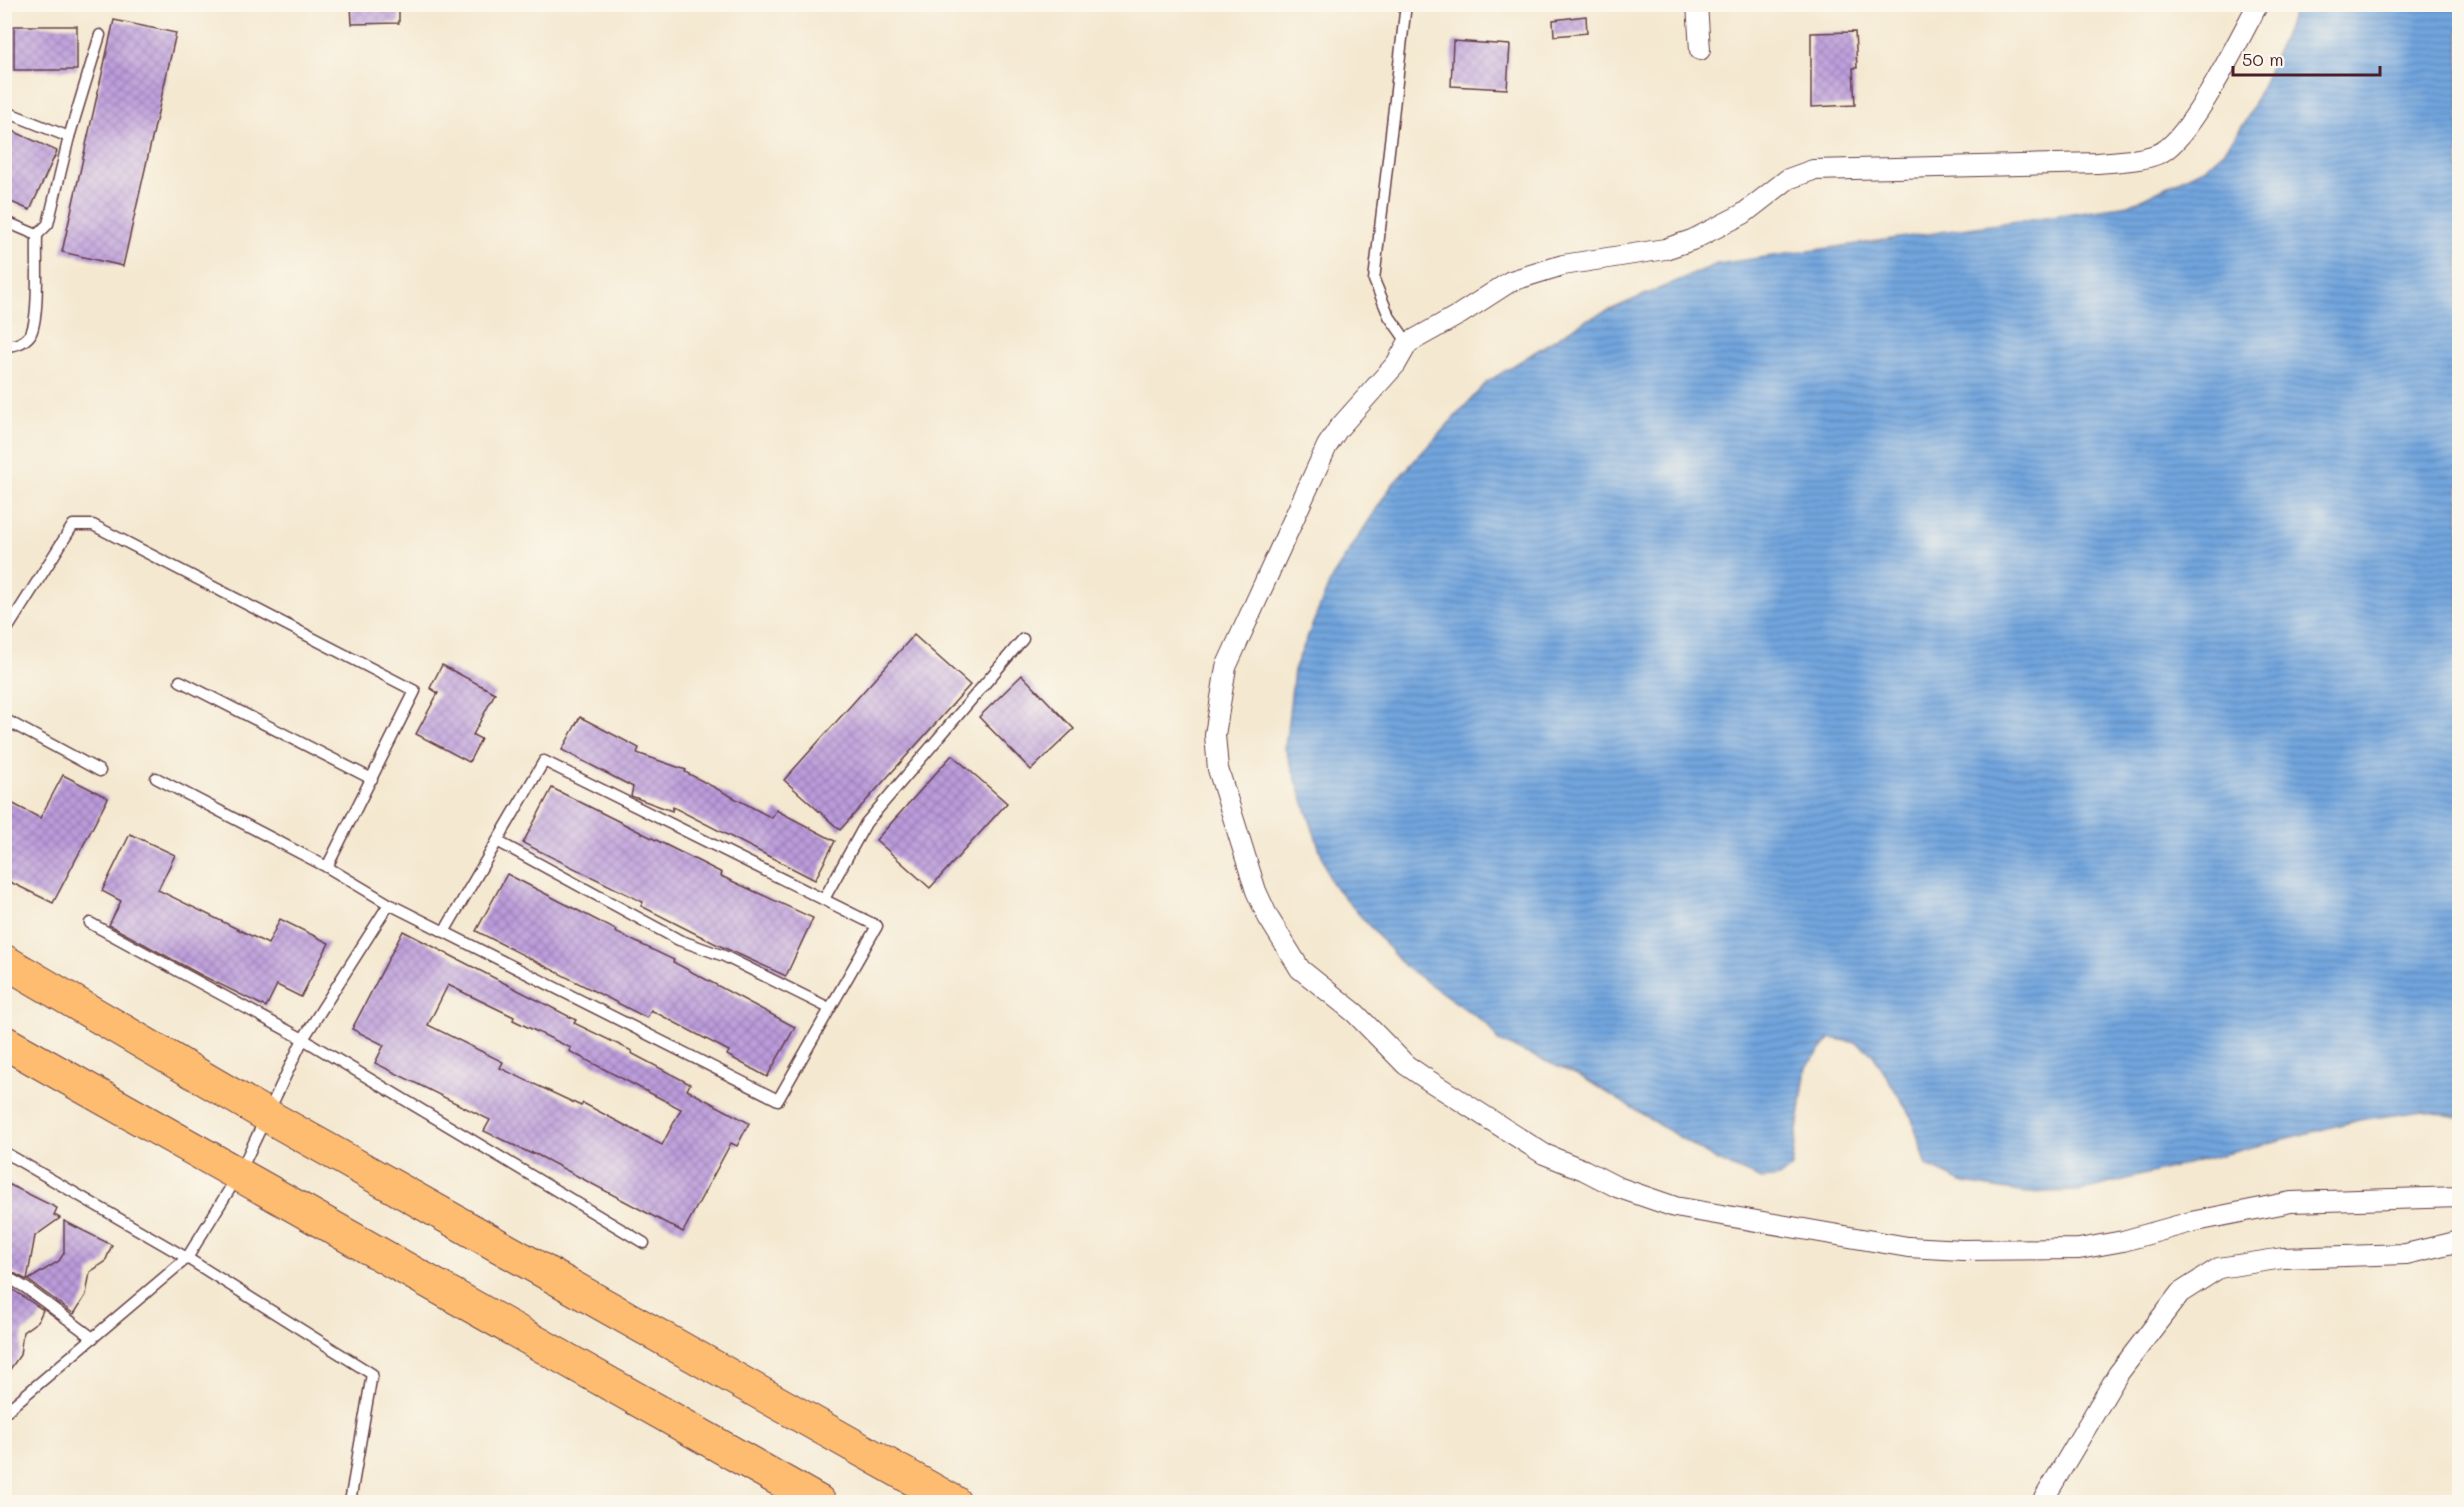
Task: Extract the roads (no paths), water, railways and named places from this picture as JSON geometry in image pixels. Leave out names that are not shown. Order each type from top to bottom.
[{"type":"highway","points":[[4,961],[268,1116],[954,1503]]},
{"type":"highway","points":[[4,1042],[819,1503]]},
{"type":"street","points":[[1697,4],[1700,50]]},
{"type":"street","points":[[2258,4],[2196,115],[2177,141],[2162,152],[2137,159],[2098,163],[1813,170],[1788,180],[1743,214],[1692,240],[1665,249],[1563,265],[1511,281],[1460,314],[1408,343],[1396,364],[1338,429],[1327,446],[1226,667],[1215,735],[1218,769],[1256,891],[1268,917],[1300,969],[1355,1013],[1407,1065],[1544,1154],[1584,1170],[1617,1187],[1675,1207],[1908,1247],[1962,1250],[2079,1249],[2123,1241],[2191,1222],[2291,1202],[2460,1197]]},
{"type":"street","points":[[2042,1503],[2118,1374],[2180,1293],[2219,1268],[2283,1258],[2406,1254],[2460,1241]]},
{"type":"lane","points":[[1406,4],[1374,280],[1389,316],[1408,343]]},
{"type":"lane","points":[[4,345],[21,343],[30,335],[35,316],[37,235],[48,224],[69,137],[100,35]]},
{"type":"lane","points":[[4,111],[69,137]]},
{"type":"lane","points":[[4,221],[37,235]]},
{"type":"lane","points":[[4,634],[73,525],[93,525],[415,691],[327,867]]},
{"type":"lane","points":[[824,899],[866,823],[1023,639]]},
{"type":"lane","points":[[180,681],[372,779]]},
{"type":"lane","points":[[4,719],[100,771]]},
{"type":"lane","points":[[156,778],[327,867],[389,904],[444,932],[778,1100],[877,926],[544,761],[444,932]]},
{"type":"lane","points":[[497,841],[679,940],[724,956],[829,1008]]},
{"type":"lane","points":[[4,1413],[187,1258],[239,1174],[303,1039],[389,904]]},
{"type":"lane","points":[[90,923],[303,1039],[644,1243]]},
{"type":"lane","points":[[4,1152],[187,1258],[372,1374],[350,1503]]},
{"type":"lane","points":[[4,1275],[26,1288],[93,1338]]},
{"type":"water","points":[[2297,5],[2459,5],[2459,1117],[2422,1111],[2359,1120],[2080,1191],[2026,1193],[1964,1183],[1927,1166],[1911,1116],[1872,1053],[1857,1043],[1831,1038],[1806,1067],[1792,1167],[1780,1177],[1762,1179],[1718,1161],[1582,1077],[1498,1041],[1488,1025],[1404,966],[1331,882],[1285,748],[1294,670],[1331,579],[1392,485],[1487,382],[1586,320],[1717,264],[2129,205],[2203,169],[2225,150],[2246,121]]}]
